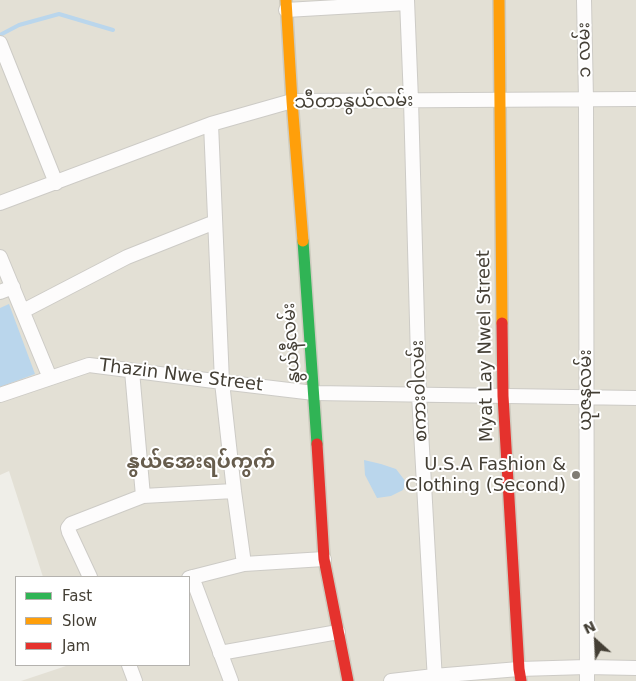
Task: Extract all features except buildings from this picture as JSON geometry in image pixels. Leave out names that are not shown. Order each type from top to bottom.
[{"type":"street","name":"Myat Lay Nwel Street","points":[[499,0],[503,396],[520,675]]},
{"type":"street","name":"၁ လမ်း","points":[[584,0],[586,99]]},
{"type":"street","points":[[286,5],[407,2]]},
{"type":"street","name":"စကား၀ါလမ်း","points":[[407,2],[419,395],[435,678]]},
{"type":"street","name":"နွယ်နီလမ်း","points":[[286,5],[324,559],[348,681]]},
{"type":"street","points":[[0,43],[56,182]]},
{"type":"street","name":"သီတာနွယ်လမ်း","points":[[0,203],[211,124],[292,102],[636,98]]},
{"type":"street","name":"ယုဇနလမ်း","points":[[586,99],[587,674]]},
{"type":"street","points":[[211,124],[222,382],[244,564]]},
{"type":"street","points":[[23,311],[127,257],[215,222]]},
{"type":"street","points":[[0,257],[7,289],[23,311],[50,378]]},
{"type":"street","name":"Thazin Nwe Street","points":[[0,395],[89,365],[314,393],[636,398]]},
{"type":"street","points":[[132,371],[143,496]]},
{"type":"street","points":[[90,576],[69,532],[68,528],[71,524],[143,496],[234,492]]},
{"type":"street","points":[[231,681],[191,578],[244,564],[324,559]]},
{"type":"street","points":[[220,653],[338,632]]},
{"type":"street","points":[[129,666],[135,681]]},
{"type":"street","points":[[391,681],[587,674],[636,668]]},
{"type":"shaded area","points":[[0,0],[636,0],[636,681],[21,681],[66,666],[190,666],[190,576],[43,576],[9,471],[0,475]]},
{"type":"water","points":[[9,304],[35,374],[0,387],[0,308]]},
{"type":"water","points":[[364,460],[396,469],[406,482],[403,490],[391,496],[377,498],[365,475]]},
{"type":"waterway","points":[[0,35],[19,25],[59,14],[113,30]]},
{"type":"traffic: fast","points":[[303,241],[317,444]]},
{"type":"traffic: slow","points":[[286,0],[303,241]]},
{"type":"traffic: slow","points":[[499,0],[502,323]]},
{"type":"traffic: jam","points":[[502,323],[503,396],[521,681]]},
{"type":"traffic: jam","points":[[317,444],[324,559],[348,681]]},
{"type":"place","name":"U.S.A Fashion & Clothing (Second)","points":[[576,475]]},
{"type":"district","name":"နွယ်အေးရပ်ကွက်","points":[[201,463]]}]
